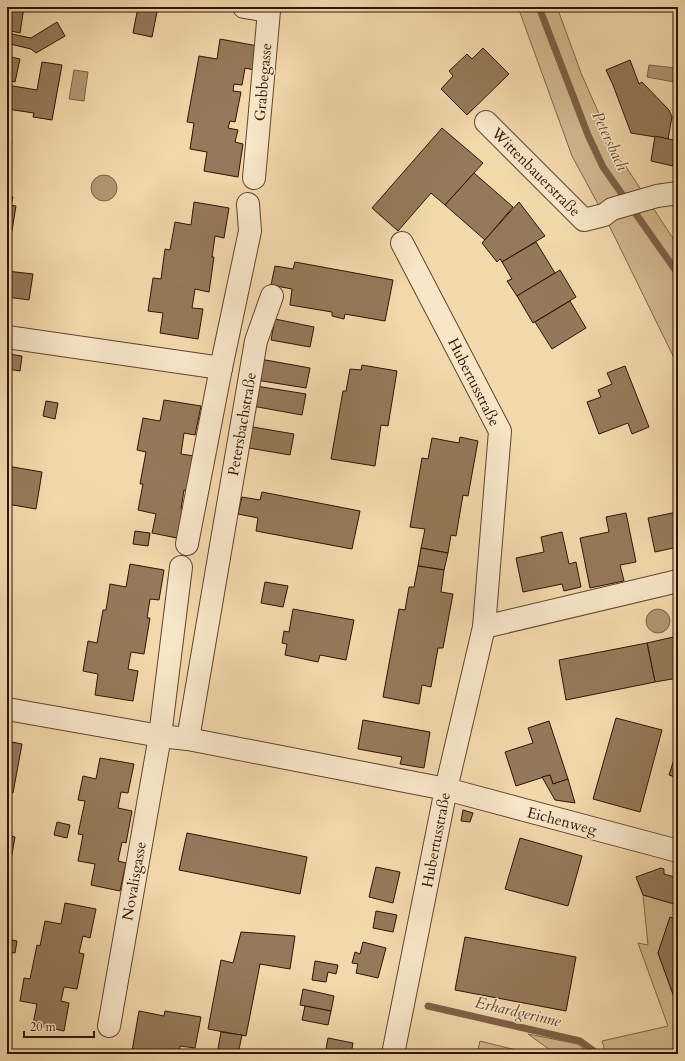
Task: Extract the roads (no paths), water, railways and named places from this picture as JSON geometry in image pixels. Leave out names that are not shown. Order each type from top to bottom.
[{"type":"street","name":"Grabbegasse","points":[[244,7],[269,11],[254,178]]},
{"type":"street","name":"Wittenbauerstraße","points":[[486,122],[584,220],[604,216],[612,209],[668,194]]},
{"type":"street","name":"Petersbachstraße","points":[[187,544],[221,368],[250,231],[248,204]]},
{"type":"street","name":"Hubertusstraße","points":[[393,1054],[446,790],[484,627],[500,431],[402,243]]},
{"type":"street","name":"Petersbachstraße","points":[[188,739],[256,341],[272,296]]},
{"type":"street","name":"Petersbachstraße","points":[[7,337],[221,368]]},
{"type":"street","name":"Novalisgasse","points":[[109,1026],[160,736],[181,567]]},
{"type":"street","points":[[484,627],[678,581]]},
{"type":"street","points":[[7,709],[160,736],[188,739],[446,790]]},
{"type":"street","name":"Eichenweg","points":[[446,790],[678,852]]},
{"type":"waterway","name":"Petersbach","points":[[539,7],[588,135],[603,167],[678,276]]},
{"type":"waterway","name":"Erhardgerinne","points":[[428,1006],[580,1041],[598,1054]]}]
